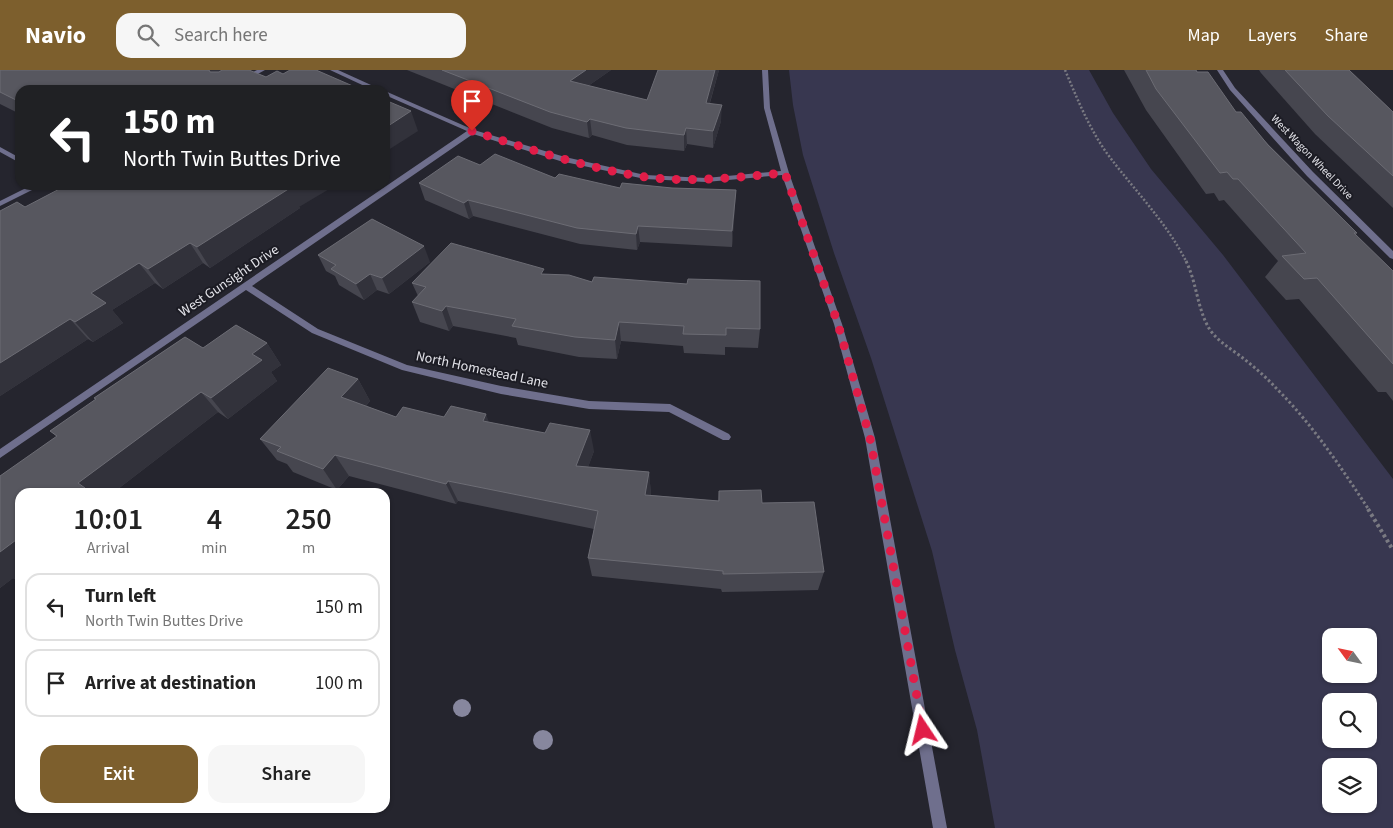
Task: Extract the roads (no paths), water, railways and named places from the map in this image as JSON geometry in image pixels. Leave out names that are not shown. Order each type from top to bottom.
[{"type":"street","points":[[233,85],[262,70]]},
{"type":"street","points":[[333,70],[368,85]]},
{"type":"street","points":[[765,70],[767,108],[785,173],[838,324],[870,438],[940,828]]},
{"type":"street","name":"West Wagon Wheel Drive","points":[[1220,70],[1232,89],[1310,174],[1393,256]]},
{"type":"street","points":[[390,95],[472,131],[563,159],[645,177],[706,180],[785,173]]},
{"type":"street","name":"West Gunsight Drive","points":[[390,187],[472,131]]},
{"type":"street","points":[[0,149],[15,158]]},
{"type":"street","points":[[0,204],[28,190]]},
{"type":"street","name":"West Gunsight Drive","points":[[0,454],[386,190]]},
{"type":"street","name":"North Homestead Lane","points":[[246,286],[315,331],[406,368],[501,390],[589,404],[670,408],[726,437]]}]
